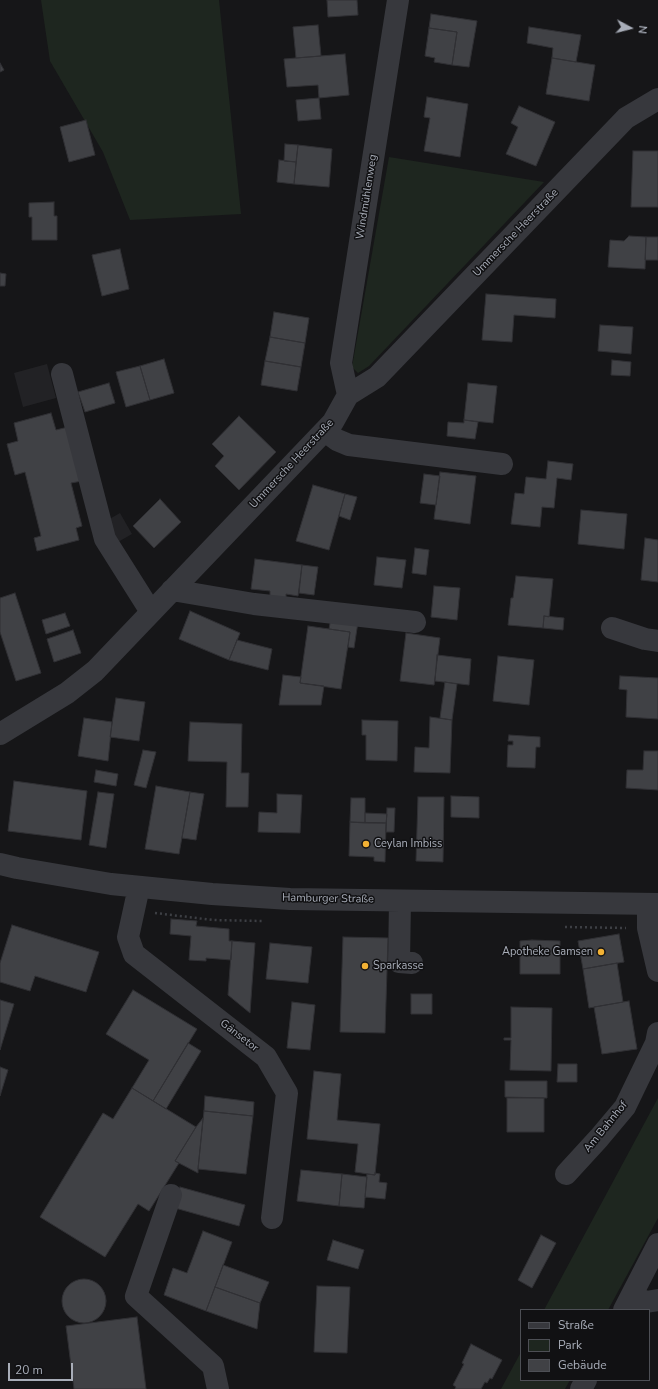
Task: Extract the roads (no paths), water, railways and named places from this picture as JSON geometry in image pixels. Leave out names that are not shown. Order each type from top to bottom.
[{"type":"street","name":"Windmühlenweg","points":[[348,395],[341,362],[398,0]]},
{"type":"street","name":"Ummersche Heerstraße","points":[[0,734],[67,693],[95,671],[333,422],[348,395],[377,377],[626,118],[658,99]]},
{"type":"street","points":[[62,374],[105,539],[151,612]]},
{"type":"street","points":[[325,430],[337,440],[349,445],[502,464]]},
{"type":"street","points":[[172,590],[254,604],[415,622]]},
{"type":"street","points":[[612,628],[645,639],[658,641]]},
{"type":"street","name":"Hamburger Straße","points":[[0,864],[52,874],[139,887],[290,899],[653,904]]},
{"type":"street","name":"Gänsetor","points":[[139,887],[128,937],[134,954],[266,1057],[287,1093],[272,1218]]},
{"type":"street","points":[[400,901],[399,962],[412,962]]},
{"type":"street","points":[[653,904],[648,928],[658,971]]},
{"type":"street","name":"Am Bahnhof","points":[[566,1174],[625,1107],[656,1043],[658,1033]]},
{"type":"street","points":[[171,1195],[136,1296],[213,1366],[218,1389]]},
{"type":"street","points":[[628,1303],[658,1244]]},
{"type":"street","points":[[628,1303],[658,1300]]},
{"type":"place","name":"Ceylan Imbiss","points":[[366,844]]},
{"type":"place","name":"Apotheke Gamsen","points":[[601,952]]},
{"type":"place","name":"Sparkasse","points":[[365,966]]}]
